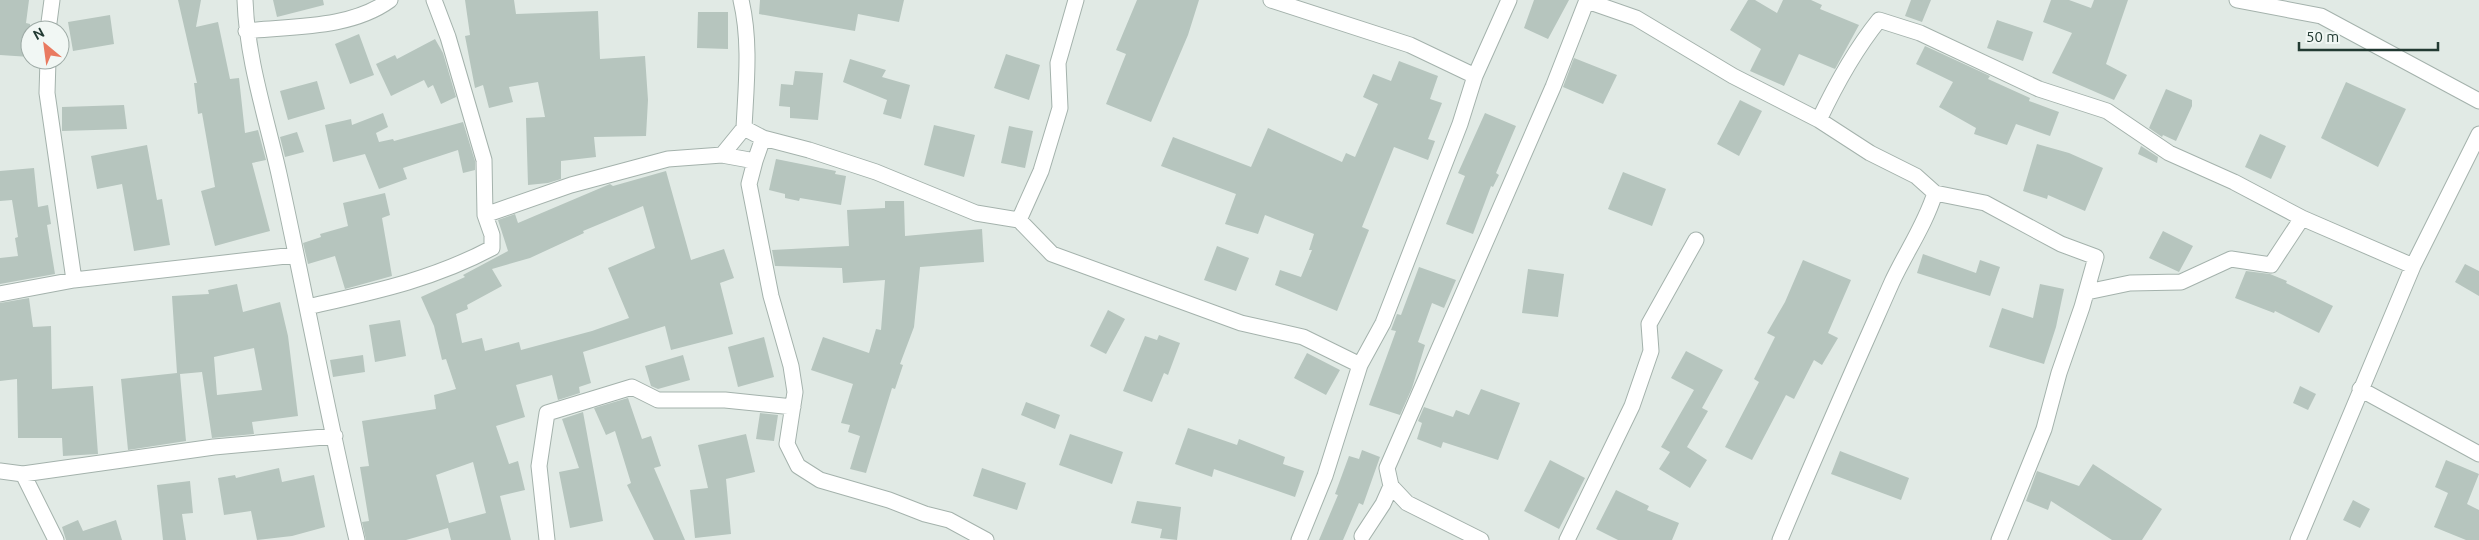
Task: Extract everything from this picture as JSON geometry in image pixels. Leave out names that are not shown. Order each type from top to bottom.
[{"type":"street","points":[[49,20],[52,0]]},
{"type":"street","points":[[244,0],[246,31],[252,67],[279,173],[357,540]]},
{"type":"street","points":[[246,31],[338,22],[376,10],[390,0]]},
{"type":"street","points":[[308,307],[404,285],[492,248],[492,236],[485,215],[484,160],[448,37],[434,0]]},
{"type":"street","points":[[722,155],[744,128],[747,65],[745,15],[741,0]]},
{"type":"street","points":[[1019,220],[1041,171],[1060,108],[1058,63],[1076,0]]},
{"type":"street","points":[[1271,0],[1410,45],[1474,76]]},
{"type":"street","points":[[1299,540],[1325,476],[1360,365],[1383,324],[1460,124],[1474,76],[1509,0]]},
{"type":"street","points":[[2237,0],[2322,16],[2479,101]]},
{"type":"street","points":[[1481,540],[1407,503],[1391,486],[1387,468],[1553,87],[1587,1],[1636,18],[1733,76],[1819,120],[1870,153],[1916,176],[1935,193],[1985,203],[2061,244],[2096,257],[2087,292],[2058,373],[2044,429],[1999,540]]},
{"type":"street","points":[[1819,120],[1835,86],[1853,56],[1879,20],[1920,33],[2039,88],[2107,112],[2169,153],[2234,182],[2302,218],[2413,266]]},
{"type":"street","points":[[48,70],[47,93],[74,280]]},
{"type":"street","points":[[744,128],[763,138],[809,150],[876,172],[976,214],[1019,220],[1052,254],[1241,323],[1303,337],[1360,365]]},
{"type":"street","points":[[2298,540],[2413,266],[2479,134]]},
{"type":"street","points":[[763,138],[749,184],[770,296],[791,366],[795,392],[787,444],[798,466],[820,480],[889,500],[924,514],[949,520],[986,540]]},
{"type":"street","points":[[485,215],[571,186],[668,159],[722,155],[755,161]]},
{"type":"street","points":[[1780,540],[1826,430],[1899,268],[1930,210],[1935,193]]},
{"type":"street","points":[[2087,292],[2130,283],[2181,282],[2231,259],[2271,265],[2302,218]]},
{"type":"street","points":[[1567,540],[1632,406],[1652,351],[1649,324],[1696,240]]},
{"type":"street","points":[[0,294],[74,280],[295,255]]},
{"type":"street","points":[[547,540],[539,466],[547,414],[632,387],[658,400],[725,400],[792,407]]},
{"type":"street","points":[[2360,389],[2479,454]]},
{"type":"street","points":[[0,470],[23,474],[214,447],[335,436]]},
{"type":"street","points":[[23,474],[56,540]]},
{"type":"street","points":[[1362,536],[1383,504],[1391,486]]},
{"type":"building","points":[[0,0],[29,0],[26,20],[20,20],[20,56],[0,55]]},
{"type":"building","points":[[178,0],[201,0],[196,27],[218,22],[230,79],[239,78],[245,133],[258,130],[266,160],[252,163],[270,231],[215,246],[201,191],[215,187],[202,113],[198,114],[194,83],[197,83]]},
{"type":"building","points":[[273,0],[323,0],[324,5],[277,17]]},
{"type":"building","points":[[465,0],[514,0],[516,14],[598,11],[600,59],[645,56],[648,100],[646,136],[594,137],[596,157],[561,161],[561,179],[548,183],[528,185],[526,118],[545,117],[538,82],[509,87],[513,102],[489,108],[483,85],[475,88],[465,36],[470,35]]},
{"type":"building","points":[[760,0],[904,0],[899,22],[858,14],[855,31],[759,14]]},
{"type":"building","points":[[1137,0],[1199,0],[1188,35],[1151,122],[1106,104],[1126,54],[1116,50]]},
{"type":"building","points":[[1534,0],[1569,0],[1548,39],[1524,28]]},
{"type":"building","points":[[1748,0],[1755,0],[1777,13],[1783,0],[1811,0],[1822,5],[1820,9],[1859,25],[1835,69],[1799,54],[1784,86],[1750,71],[1761,49],[1730,30]]},
{"type":"building","points":[[1911,0],[1931,0],[1922,22],[1905,16]]},
{"type":"building","points":[[2051,0],[2069,0],[2091,8],[2094,0],[2128,0],[2106,64],[2127,75],[2114,100],[2052,73],[2072,33],[2043,22]]},
{"type":"building","points":[[698,12],[728,12],[728,49],[697,48]]},
{"type":"building","points":[[110,15],[114,44],[73,51],[70,22]]},
{"type":"building","points":[[1997,20],[2033,32],[2023,61],[1987,48]]},
{"type":"building","points":[[359,34],[374,75],[350,84],[335,44]]},
{"type":"building","points":[[435,39],[443,53],[456,97],[441,104],[433,85],[428,88],[424,80],[391,96],[376,64],[395,55],[397,59]]},
{"type":"building","points":[[1925,46],[1990,76],[1988,79],[2030,98],[2029,101],[2059,112],[2050,136],[2016,124],[2007,145],[1974,134],[1976,128],[1939,107],[1953,82],[1916,64]]},
{"type":"building","points":[[1006,54],[1040,65],[1029,100],[994,88]]},
{"type":"building","points":[[1574,58],[1617,75],[1603,104],[1563,87]]},
{"type":"building","points":[[850,59],[886,70],[882,77],[910,85],[901,119],[883,114],[887,100],[843,82]]},
{"type":"building","points":[[1399,61],[1438,76],[1430,99],[1442,103],[1428,139],[1435,141],[1428,160],[1394,147],[1362,227],[1369,230],[1337,311],[1275,285],[1280,270],[1301,277],[1312,250],[1309,250],[1314,234],[1265,215],[1258,234],[1225,224],[1236,194],[1161,166],[1173,137],[1251,167],[1268,128],[1342,162],[1346,153],[1355,157],[1378,104],[1363,97],[1373,74],[1391,81]]},
{"type":"building","points":[[795,71],[823,73],[818,120],[790,118],[790,107],[779,106],[781,84],[793,85]]},
{"type":"building","points":[[317,81],[325,109],[288,120],[280,91]]},
{"type":"building","points":[[2346,82],[2406,109],[2378,167],[2321,138]]},
{"type":"building","points":[[2166,89],[2192,100],[2192,106],[2176,141],[2163,135],[2162,137],[2149,128]]},
{"type":"building","points":[[1740,100],[1762,111],[1739,156],[1717,144]]},
{"type":"building","points":[[124,105],[127,129],[62,131],[62,107]]},
{"type":"building","points":[[383,113],[388,127],[376,133],[379,142],[393,139],[394,141],[463,122],[475,161],[475,170],[463,173],[458,150],[403,168],[407,179],[379,189],[365,154],[333,162],[325,125],[351,119],[352,125]]},
{"type":"building","points":[[1485,113],[1516,126],[1496,173],[1499,175],[1493,187],[1491,186],[1473,234],[1446,224],[1465,176],[1458,173]]},
{"type":"building","points":[[934,125],[975,135],[964,177],[924,165]]},
{"type":"building","points":[[1009,126],[1033,131],[1025,168],[1001,163]]},
{"type":"building","points":[[297,132],[304,152],[285,157],[280,137]]},
{"type":"building","points":[[2260,134],[2286,146],[2271,179],[2245,167]]},
{"type":"building","points":[[2037,144],[2069,153],[2103,168],[2085,211],[2048,195],[2047,199],[2023,191]]},
{"type":"building","points":[[147,145],[157,200],[162,199],[170,245],[134,251],[122,184],[97,189],[91,156]]},
{"type":"building","points":[[2141,146],[2158,157],[2157,163],[2138,154]]},
{"type":"building","points":[[776,159],[836,171],[835,174],[846,176],[841,205],[800,198],[799,201],[785,198],[785,194],[769,190]]},
{"type":"building","points":[[34,168],[38,207],[48,205],[51,224],[47,225],[55,274],[0,284],[0,258],[18,256],[15,238],[18,237],[12,200],[0,201],[0,171]]},
{"type":"building","points":[[666,171],[691,260],[724,249],[734,278],[720,283],[733,334],[671,350],[665,326],[583,352],[591,383],[579,387],[580,393],[558,400],[552,375],[516,385],[525,417],[496,426],[509,464],[518,461],[525,490],[500,496],[511,540],[451,540],[448,528],[406,540],[366,540],[362,522],[369,521],[360,467],[369,466],[362,421],[436,409],[434,395],[456,389],[446,359],[442,360],[434,326],[421,297],[465,277],[463,275],[508,251],[498,220],[515,214],[518,223],[610,184],[613,186]],"holes":[[[643,206],[655,248],[608,268],[629,318],[592,331],[521,350],[519,342],[485,351],[482,338],[462,343],[456,314],[468,309],[467,305],[502,286],[492,269],[530,258],[584,233],[583,231]],[[473,462],[486,513],[449,523],[436,475]]]},
{"type":"building","points":[[1623,172],[1666,189],[1652,226],[1608,209]]},
{"type":"building","points":[[385,193],[390,215],[382,218],[392,276],[345,289],[335,256],[308,264],[303,243],[321,237],[320,234],[348,226],[343,203]]},
{"type":"building","points":[[885,201],[904,201],[905,236],[982,229],[984,262],[920,267],[914,327],[900,364],[903,365],[895,389],[892,388],[866,473],[850,469],[860,436],[848,432],[850,425],[841,423],[853,384],[811,370],[823,337],[869,353],[876,329],[881,330],[885,280],[843,283],[842,268],[775,266],[772,250],[849,246],[847,210],[885,208]]},
{"type":"building","points":[[2163,231],[2193,246],[2179,272],[2149,258]]},
{"type":"building","points":[[1217,246],[1249,258],[1236,291],[1204,280]]},
{"type":"building","points":[[1923,254],[1976,273],[1980,260],[2000,267],[1990,296],[1917,273]]},
{"type":"building","points":[[1803,260],[1851,280],[1828,333],[1838,338],[1822,365],[1814,360],[1794,399],[1786,395],[1752,460],[1725,447],[1759,382],[1754,379],[1775,337],[1767,333],[1785,302]]},
{"type":"building","points":[[2465,264],[2479,271],[2479,296],[2455,282]]},
{"type":"building","points":[[1419,267],[1456,280],[1444,308],[1432,303],[1418,342],[1425,345],[1412,388],[1400,415],[1369,405],[1396,331],[1391,330],[1397,314],[1401,315]]},
{"type":"building","points":[[1528,269],[1564,274],[1558,317],[1522,313]]},
{"type":"building","points":[[2246,271],[2270,274],[2333,306],[2319,333],[2275,311],[2274,313],[2235,298]]},
{"type":"building","points":[[237,284],[243,312],[280,302],[288,336],[298,416],[252,422],[254,434],[212,438],[202,372],[180,374],[186,441],[128,450],[121,379],[177,373],[172,296],[209,294],[208,290]],"holes":[[[254,348],[262,390],[217,395],[214,357]]]},
{"type":"building","points":[[2040,284],[2064,289],[2056,327],[2044,364],[1989,347],[2002,308],[2033,318]]},
{"type":"building","points":[[29,298],[33,327],[51,326],[52,389],[93,386],[98,454],[63,456],[62,438],[18,438],[17,379],[0,381],[0,303]]},
{"type":"building","points":[[1108,310],[1125,319],[1106,354],[1090,346]]},
{"type":"building","points":[[400,320],[406,356],[375,362],[369,325]]},
{"type":"building","points":[[1159,335],[1180,343],[1168,375],[1164,373],[1152,402],[1123,391],[1145,336],[1157,340]]},
{"type":"building","points":[[764,337],[774,377],[738,387],[728,347]]},
{"type":"building","points":[[1686,351],[1723,370],[1702,408],[1708,411],[1687,447],[1707,460],[1690,488],[1659,469],[1670,452],[1661,447],[1694,390],[1671,378]]},
{"type":"building","points":[[1307,353],[1340,370],[1326,395],[1294,378]]},
{"type":"building","points":[[363,355],[365,372],[333,377],[330,360]]},
{"type":"building","points":[[683,355],[690,380],[658,389],[651,386],[645,366]]},
{"type":"building","points":[[2300,386],[2316,394],[2308,410],[2293,403]]},
{"type":"building","points":[[1481,389],[1520,403],[1498,460],[1443,442],[1441,448],[1417,439],[1422,423],[1418,421],[1424,407],[1453,417],[1456,410],[1469,415]]},
{"type":"building","points":[[628,398],[642,439],[651,436],[661,466],[654,468],[685,540],[654,540],[627,485],[631,483],[615,431],[606,435],[594,408]]},
{"type":"building","points":[[1026,402],[1060,415],[1055,429],[1021,415]]},
{"type":"building","points":[[583,412],[603,521],[570,528],[559,472],[579,468],[562,419]]},
{"type":"building","points":[[760,413],[778,415],[774,441],[756,439]]},
{"type":"building","points":[[1188,428],[1237,445],[1239,439],[1285,457],[1283,464],[1304,471],[1295,497],[1214,469],[1212,477],[1175,464]]},
{"type":"building","points":[[746,434],[755,472],[726,479],[731,534],[695,538],[690,490],[708,488],[698,445]]},
{"type":"building","points":[[1070,434],[1123,452],[1112,484],[1059,465]]},
{"type":"building","points":[[1362,450],[1380,457],[1363,505],[1359,503],[1343,540],[1319,540],[1338,495],[1335,494],[1349,456],[1359,459]]},
{"type":"building","points":[[1840,451],[1909,478],[1901,500],[1831,474]]},
{"type":"building","points":[[1550,460],[1585,478],[1559,529],[1524,511]]},
{"type":"building","points":[[2446,460],[2479,474],[2467,504],[2479,510],[2479,540],[2466,540],[2434,527],[2448,493],[2435,487]]},
{"type":"building","points":[[2093,464],[2162,509],[2142,540],[2112,540],[2051,501],[2048,510],[2026,501],[2037,471],[2079,486]]},
{"type":"building","points":[[279,468],[282,482],[314,475],[325,527],[292,536],[257,540],[251,511],[224,515],[218,478],[235,475],[236,478]]},
{"type":"building","points":[[982,468],[1026,483],[1017,510],[973,496]]},
{"type":"building","points":[[190,481],[193,513],[182,514],[186,540],[163,540],[157,485]]},
{"type":"building","points":[[1616,490],[1649,506],[1647,510],[1679,523],[1672,540],[1618,540],[1596,529]]},
{"type":"building","points":[[2353,500],[2370,509],[2360,528],[2343,520]]},
{"type":"building","points":[[1137,501],[1181,507],[1177,540],[1160,538],[1162,529],[1131,523]]},
{"type":"building","points":[[78,520],[83,531],[116,520],[122,540],[66,540],[62,527]]}]
